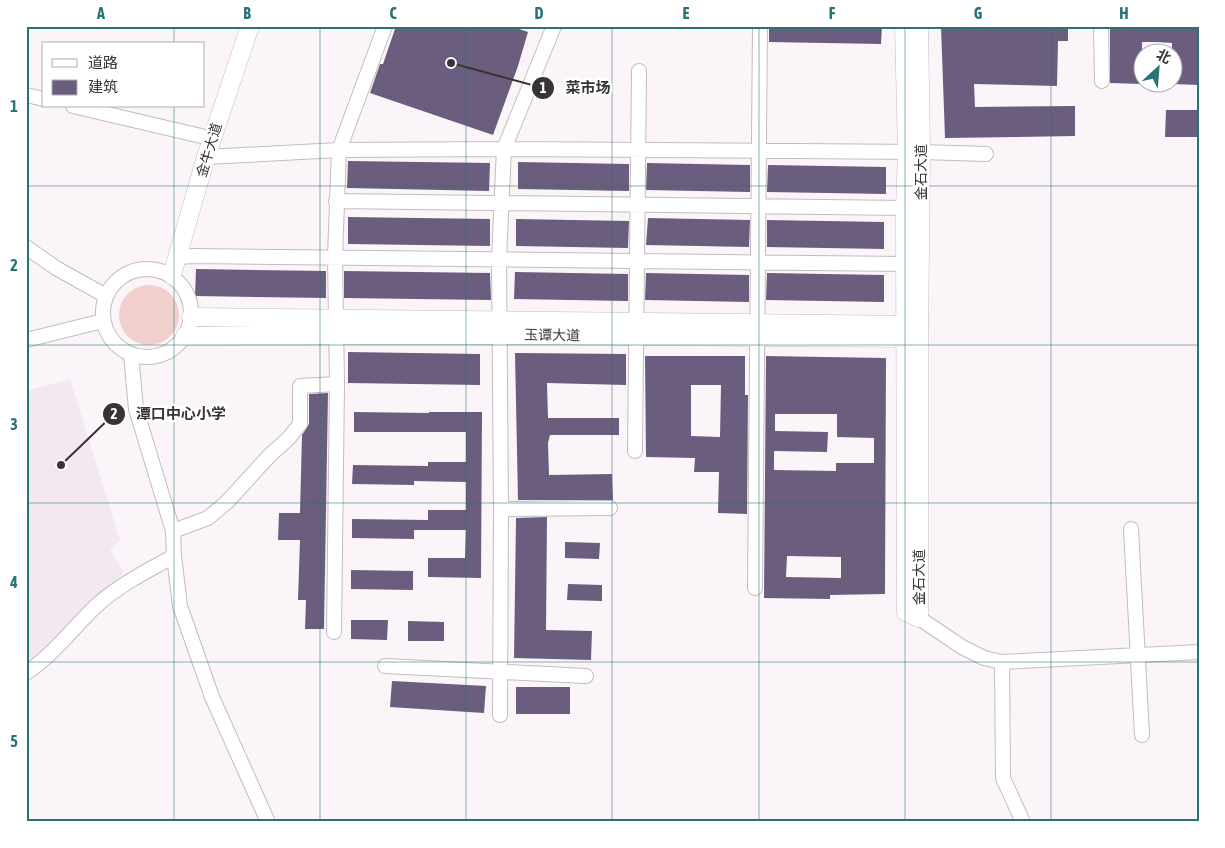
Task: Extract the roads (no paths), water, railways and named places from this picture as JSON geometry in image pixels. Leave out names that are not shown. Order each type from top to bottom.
[{"type":"main road","name":"金牛大道","points":[[167,273],[201,136],[240,26]]},
{"type":"main road","name":"金牛大道","points":[[167,273],[177,257],[206,157],[250,26]]},
{"type":"main road","name":"金石大道","points":[[904,26],[914,153],[905,208],[905,264],[912,332]]},
{"type":"main road","name":"金石大道","points":[[919,26],[914,153],[906,612],[920,618]]},
{"type":"main road","name":"玉谭大道","points":[[192,318],[336,327]]},
{"type":"main road","name":"玉谭大道","points":[[185,336],[336,327],[757,329],[912,332]]},
{"type":"street","points":[[334,632],[337,384],[335,257],[338,150],[384,26]]},
{"type":"street","points":[[500,715],[499,258],[504,149],[554,26]]},
{"type":"street","points":[[755,588],[760,26]]},
{"type":"street","points":[[1101,26],[1102,81]]},
{"type":"street","points":[[635,451],[639,71]]},
{"type":"street","points":[[26,95],[42,99]]},
{"type":"street","points":[[82,108],[201,136]]},
{"type":"street","points":[[206,157],[338,150],[504,149],[759,150],[986,154]]},
{"type":"street","points":[[336,201],[637,203],[905,208]]},
{"type":"street","points":[[26,247],[56,268],[106,296]]},
{"type":"street","points":[[177,257],[499,258],[905,264]]},
{"type":"street","points":[[142,269],[167,273],[183,288],[188,297],[192,318],[185,336],[180,343],[166,354],[148,358],[131,354],[116,345],[110,338],[103,321],[103,308],[106,296],[114,283],[127,273],[142,269]]},
{"type":"street","points":[[26,340],[103,321]]},
{"type":"street","points":[[131,354],[136,409],[173,531],[180,606],[212,697],[268,822]]},
{"type":"street","points":[[173,531],[208,518],[227,502],[270,455],[288,439],[300,424],[300,386],[337,384]]},
{"type":"street","points":[[501,509],[610,508]]},
{"type":"street","points":[[1131,529],[1142,735]]},
{"type":"street","points":[[26,673],[44,661],[97,606],[130,580],[174,556]]},
{"type":"street","points":[[920,618],[962,647],[984,658],[1002,662],[1199,652]]},
{"type":"street","points":[[1002,662],[1003,778],[1023,822]]},
{"type":"street","points":[[385,666],[586,676]]},
{"type":"place","name":"菜市场","points":[[451,63]]},
{"type":"place","name":"潭口中心小学","points":[[61,465]]}]
